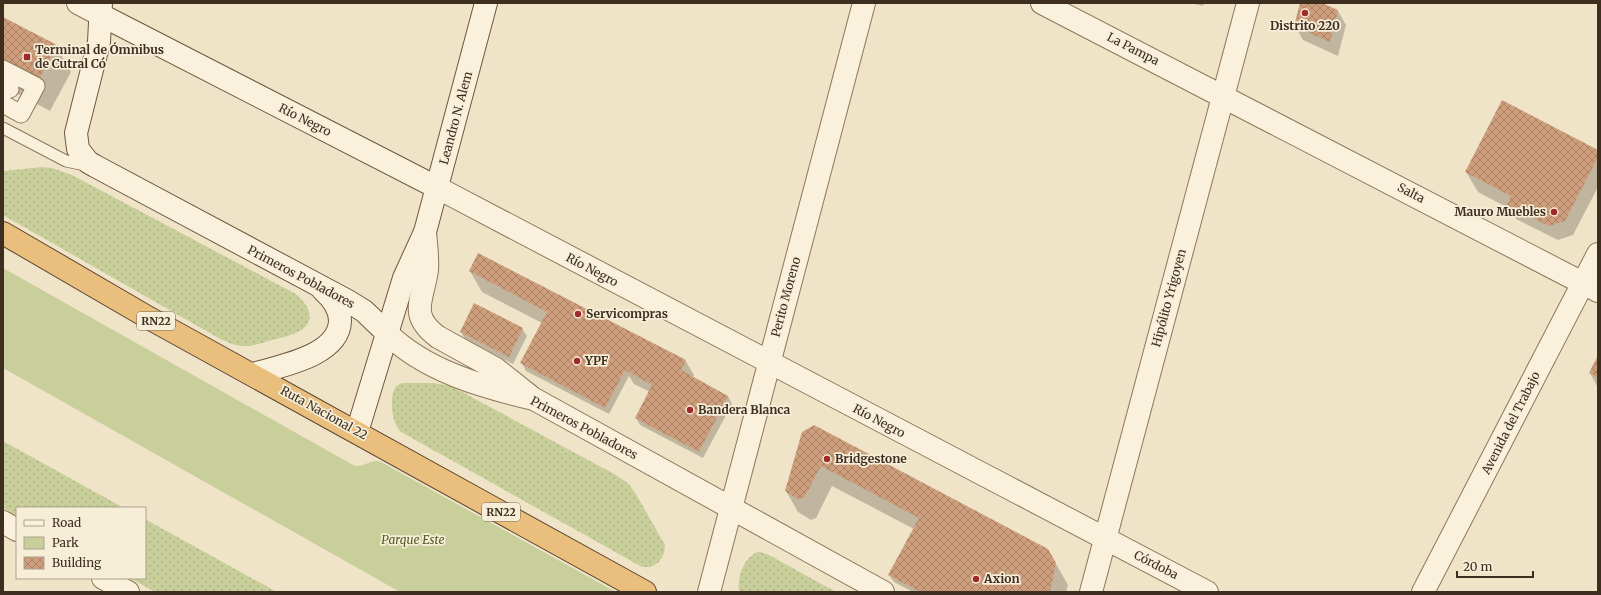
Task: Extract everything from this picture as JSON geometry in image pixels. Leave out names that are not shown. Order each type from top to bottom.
[{"type":"highway","name":"Ruta Nacional 22","points":[[3,233],[150,318],[254,374],[646,592]]},
{"type":"street","name":"Río Negro","points":[[78,3],[101,9],[769,363],[1105,539]]},
{"type":"street","name":"Leandro N. Alem","points":[[358,432],[404,278],[425,232],[438,188],[486,3]]},
{"type":"street","name":"Perito Moreno","points":[[709,592],[864,3]]},
{"type":"street","name":"La Pampa","points":[[1042,3],[1223,96]]},
{"type":"street","name":"Hipólito Yrigoyen","points":[[1091,592],[1248,3]]},
{"type":"street","name":"Primeros Pobladores","points":[[101,9],[99,42],[76,133],[78,149],[88,162],[364,311],[409,352],[469,381],[495,390],[534,399],[883,592]]},
{"type":"street","points":[[3,69],[36,86],[21,114],[3,104]]},
{"type":"street","points":[[3,78],[6,76],[10,89],[3,91]]},
{"type":"street","name":"Salta","points":[[1223,96],[1591,287]]},
{"type":"street","name":"Leandro N. Alem","points":[[425,232],[427,264],[419,304],[419,314],[423,322],[430,331],[438,337],[496,369],[534,399]]},
{"type":"street","name":"Avenida del Trabajo","points":[[1423,592],[1591,287],[1598,254]]},
{"type":"street","points":[[254,374],[314,354],[327,347],[332,341],[339,330],[340,317],[331,298],[315,284]]},
{"type":"street","points":[[3,522],[16,529]]},
{"type":"street","name":"Córdoba","points":[[1105,539],[1208,592]]},
{"type":"street","points":[[105,579],[124,591]]},
{"type":"lane","points":[[3,128],[66,161],[95,166]]},
{"type":"green space","points":[[42,167],[52,168],[72,175],[294,293],[307,307],[310,317],[308,323],[298,332],[258,344],[244,346],[229,343],[3,215],[3,171]]},
{"type":"green space","name":"Parque Este","points":[[3,268],[353,465],[360,466],[374,461],[381,462],[616,592],[400,592],[3,368]]},
{"type":"green space","points":[[402,383],[433,383],[451,386],[616,475],[629,484],[665,545],[664,554],[659,562],[651,567],[642,567],[401,432],[395,423],[393,416],[392,397],[396,386]]},
{"type":"green space","points":[[3,441],[122,507],[16,507],[16,515],[3,508]]},
{"type":"green space","points":[[146,520],[277,592],[155,592],[132,579],[146,579]]},
{"type":"green space","points":[[757,552],[769,555],[836,592],[739,592],[739,580],[742,569],[748,559]]},
{"type":"building","points":[[1300,3],[1322,3],[1338,10],[1330,42],[1294,26]]},
{"type":"building","name":"Terminal de Ómnibus de Cutral Có","points":[[3,17],[57,45],[36,86],[3,69]]},
{"type":"building","points":[[1502,100],[1598,150],[1598,157],[1565,221],[1549,226],[1507,205],[1511,196],[1465,172]]},
{"type":"building","points":[[478,253],[686,360],[681,370],[728,396],[699,452],[635,418],[652,385],[625,370],[605,408],[520,363],[547,312],[469,271]]},
{"type":"building","points":[[474,303],[523,328],[509,357],[460,332]]},
{"type":"building","points":[[1598,355],[1598,378],[1589,373]]},
{"type":"building","points":[[814,425],[1048,549],[1056,563],[1050,592],[921,592],[888,575],[919,518],[821,466],[804,498],[798,499],[785,491],[802,432]]},
{"type":"place","name":"Distrito 220","points":[[1305,13]]},
{"type":"place","name":"Terminal de Ómnibus de Cutral Có","points":[[27,57]]},
{"type":"place","name":"Mauro Muebles","points":[[1554,212]]},
{"type":"place","name":"Servicompras","points":[[578,314]]},
{"type":"place","name":"YPF","points":[[577,361]]},
{"type":"place","name":"Bandera Blanca","points":[[690,410]]},
{"type":"place","name":"Bridgestone","points":[[827,459]]},
{"type":"place","name":"Axion","points":[[976,579]]}]
